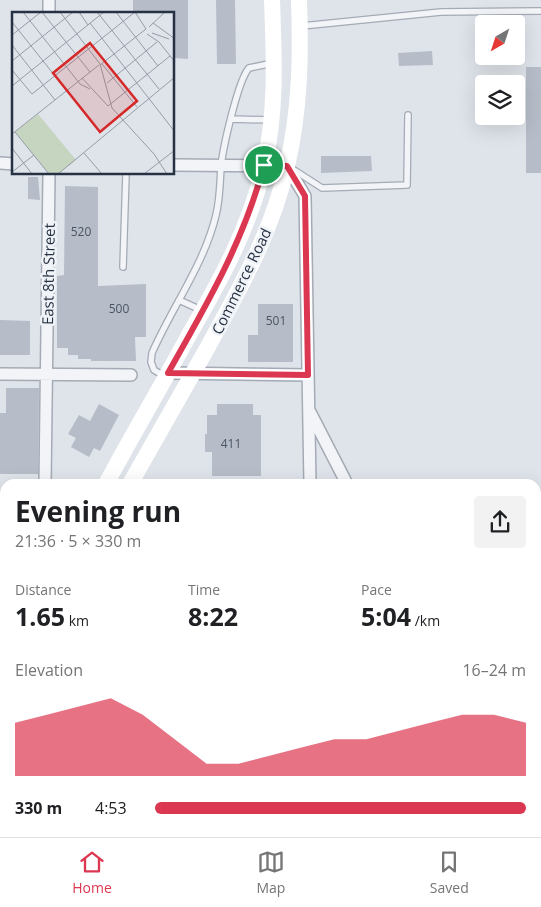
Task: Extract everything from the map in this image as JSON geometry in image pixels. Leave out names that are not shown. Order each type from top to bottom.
[{"type":"main road","name":"Commerce Road","points":[[132,479],[167,375],[240,240],[256,196],[272,120],[274,63],[272,0]]},
{"type":"main road","name":"Commerce Road","points":[[110,479],[192,374],[258,251],[276,206],[287,166],[298,98],[300,26],[298,0]]},
{"type":"street","points":[[175,165],[287,166],[305,196],[310,479]]},
{"type":"street","name":"East 8th Street","points":[[45,479],[50,175]]},
{"type":"street","points":[[0,374],[131,375]]},
{"type":"street","points":[[167,375],[308,375]]},
{"type":"street","points":[[308,408],[344,479]]},
{"type":"lane","points":[[300,26],[442,12],[540,12]]},
{"type":"lane","points":[[167,375],[154,370],[151,362],[152,353],[198,264],[215,218],[220,194],[221,165],[244,73],[256,65],[274,63]]},
{"type":"lane","points":[[287,166],[322,188],[407,184],[408,115]]},
{"type":"lane","points":[[232,120],[272,120]]},
{"type":"lane","points":[[123,267],[126,175]]},
{"type":"lane","points":[[179,300],[203,311]]},
{"type":"building","points":[[133,0],[188,0],[188,59],[175,58],[175,12],[133,12]]},
{"type":"building","points":[[216,0],[235,0],[236,64],[217,64]]},
{"type":"building","points":[[432,51],[433,65],[399,66],[398,53]]},
{"type":"building","points":[[526,67],[541,67],[541,173],[526,173]]},
{"type":"building","points":[[321,156],[371,156],[372,171],[321,173]]},
{"type":"building","points":[[28,177],[38,177],[40,200],[28,199]]},
{"type":"building","points":[[65,186],[98,187],[98,286],[146,284],[146,337],[135,337],[136,361],[91,361],[91,359],[78,359],[78,355],[68,355],[68,348],[57,348],[57,276],[64,275]]},
{"type":"building","points":[[258,304],[293,304],[293,362],[248,362],[248,335],[258,335]]},
{"type":"building","points":[[0,320],[30,321],[30,355],[0,355]]},
{"type":"building","points":[[6,388],[39,388],[38,474],[0,474],[0,413],[6,413]]},
{"type":"building","points":[[99,404],[119,415],[100,451],[94,448],[89,457],[71,447],[76,438],[68,434],[79,415],[90,421]]},
{"type":"building","points":[[217,404],[253,404],[253,415],[261,415],[261,476],[212,476],[212,452],[205,452],[205,434],[207,434],[207,415],[217,415]]},
{"type":"route","points":[[264,165],[287,166],[305,196],[308,375],[168,373],[240,240],[256,196],[264,165]]}]
